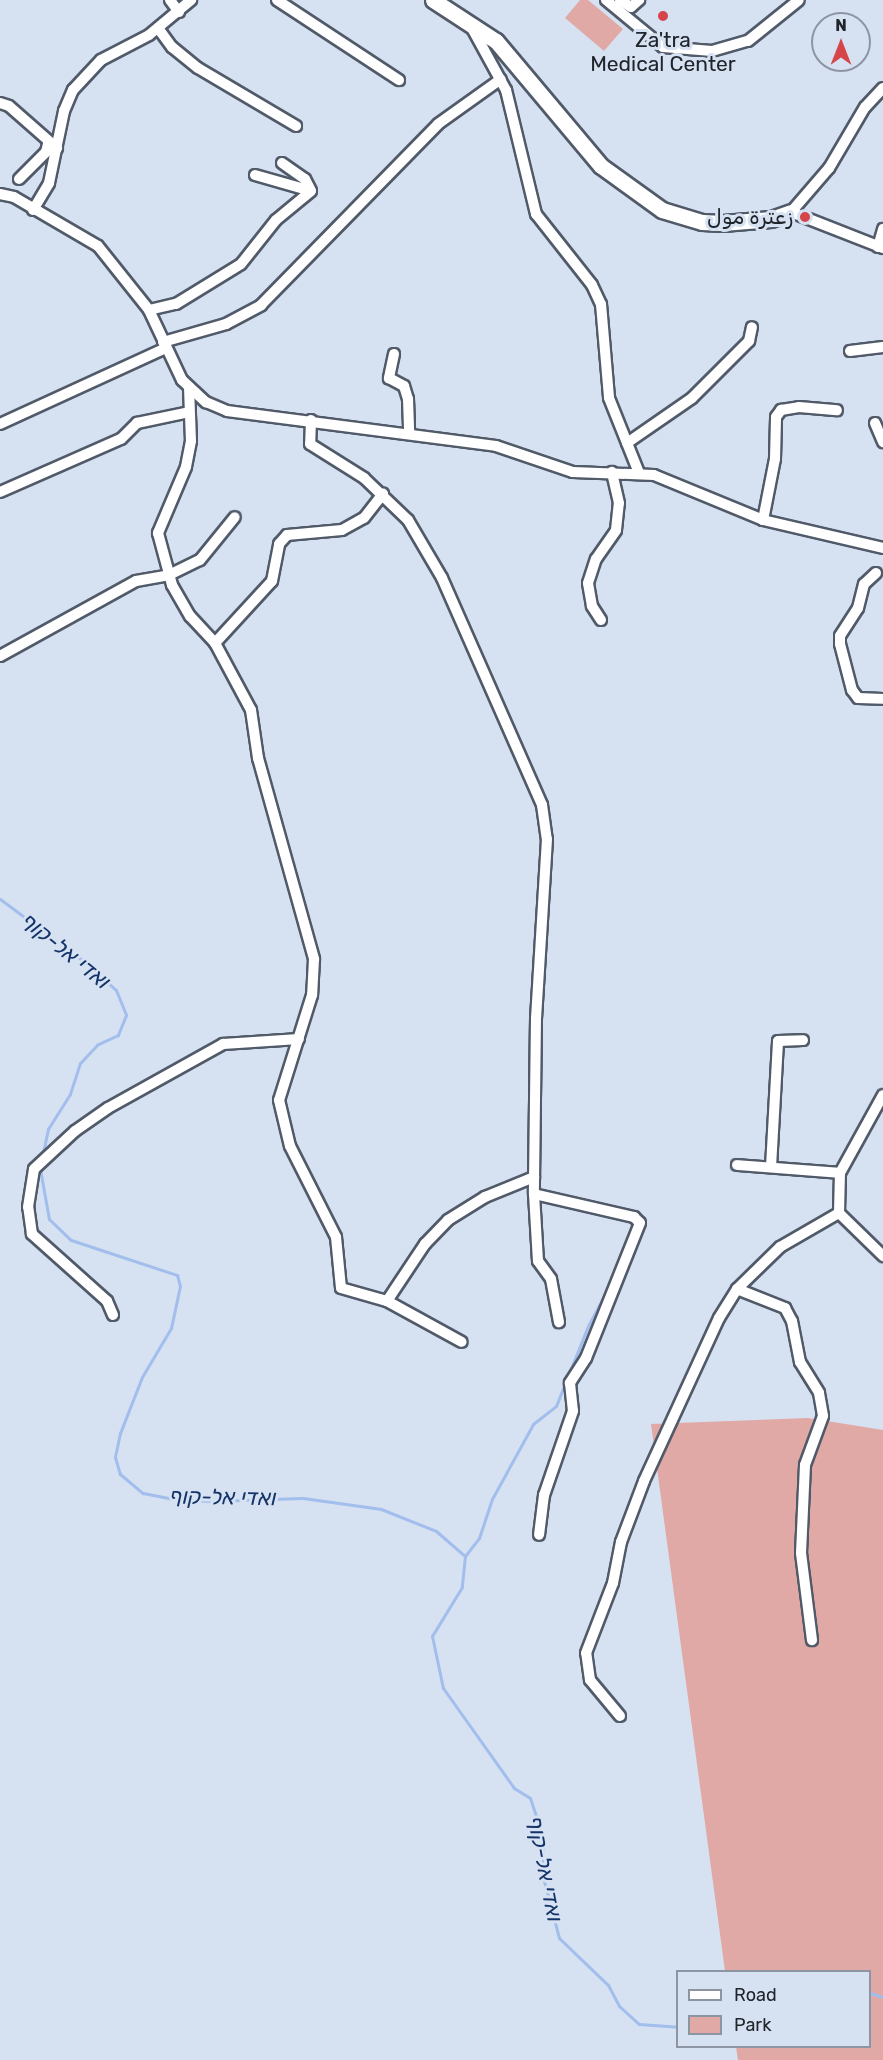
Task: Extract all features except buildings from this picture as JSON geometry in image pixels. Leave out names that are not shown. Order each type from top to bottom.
[{"type":"street","points":[[170,0],[179,12]]},
{"type":"street","points":[[33,210],[49,183],[52,146],[72,90],[101,60],[158,28],[192,0]]},
{"type":"street","points":[[277,0],[399,80]]},
{"type":"street","points":[[433,0],[465,18],[496,41],[602,166],[662,210],[702,222],[723,223],[771,219],[791,212],[829,168],[865,107],[883,88]]},
{"type":"street","points":[[606,0],[663,47],[712,51],[748,41],[799,0]]},
{"type":"street","points":[[620,0],[631,7],[639,0]]},
{"type":"street","points":[[465,18],[501,80],[536,214],[592,285],[602,304],[609,398],[639,473]]},
{"type":"street","points":[[158,28],[172,47],[198,68],[296,126]]},
{"type":"street","points":[[0,424],[164,345],[226,324],[261,305],[438,124],[501,80]]},
{"type":"street","points":[[0,103],[9,106],[52,146]]},
{"type":"street","points":[[19,179],[52,146]]},
{"type":"street","points":[[282,163],[305,178],[311,191]]},
{"type":"street","points":[[255,175],[311,191]]},
{"type":"street","points":[[149,310],[176,304],[241,264],[276,220],[311,191]]},
{"type":"street","points":[[0,194],[14,197],[98,246],[149,310],[164,345],[189,387],[206,402],[227,411],[311,420],[496,446],[573,472],[639,473],[675,480],[763,519],[883,548]]},
{"type":"street","points":[[791,212],[880,247],[883,229]]},
{"type":"street","points":[[627,443],[692,398],[749,341],[752,327]]},
{"type":"street","points":[[850,351],[883,347]]},
{"type":"street","points":[[394,354],[389,378],[404,386],[408,399],[409,434]]},
{"type":"street","points":[[189,387],[191,441],[186,467],[158,533],[169,576],[190,616],[214,643],[251,710],[264,781],[314,959],[312,995],[279,1100],[290,1146],[336,1237],[341,1288],[387,1301],[462,1342]]},
{"type":"street","points":[[763,519],[775,459],[776,417],[781,410],[799,407],[837,410]]},
{"type":"street","points":[[0,492],[121,439],[137,423],[189,412]]},
{"type":"street","points":[[311,420],[310,444],[383,494],[408,520],[442,579],[544,813],[547,839],[536,1018],[534,1194],[538,1261],[551,1279],[559,1322]]},
{"type":"street","points":[[875,423],[883,442]]},
{"type":"street","points":[[601,621],[592,606],[588,583],[596,560],[616,530],[619,503],[612,472]]},
{"type":"street","points":[[214,643],[272,581],[279,544],[287,535],[342,530],[364,518],[383,494]]},
{"type":"street","points":[[0,656],[136,581],[169,576],[200,560],[235,517]]},
{"type":"street","points":[[876,573],[864,584],[858,608],[840,636],[840,644],[852,690],[858,698],[883,699]]},
{"type":"street","points":[[113,1315],[107,1301],[32,1234],[28,1207],[34,1169],[75,1131],[108,1108],[223,1044],[299,1039]]},
{"type":"street","points":[[771,1167],[778,1041],[803,1040]]},
{"type":"street","points":[[883,1095],[840,1173],[839,1213],[883,1256]]},
{"type":"street","points":[[737,1165],[840,1173]]},
{"type":"street","points":[[387,1301],[425,1244],[448,1220],[485,1197],[534,1177]]},
{"type":"street","points":[[534,1194],[634,1217],[640,1223],[586,1358],[570,1383],[573,1411],[544,1495],[539,1535]]},
{"type":"street","points":[[620,1716],[590,1680],[586,1653],[613,1583],[621,1542],[644,1481],[719,1317],[737,1289],[780,1247],[839,1213]]},
{"type":"street","points":[[737,1289],[785,1308],[792,1321],[800,1362],[819,1394],[823,1416],[805,1465],[801,1553],[812,1640]]},
{"type":"green space","points":[[580,0],[588,0],[623,29],[604,51],[565,18]]},
{"type":"green space","points":[[808,1418],[883,1430],[883,2060],[738,2060],[736,2048],[871,2048],[871,1970],[725,1970],[651,1424]]},
{"type":"waterway","name":"ואדי אל-קוף","points":[[0,899],[89,965],[116,990],[126,1015],[118,1035],[97,1045],[80,1063],[70,1094],[48,1129],[42,1157]]},
{"type":"waterway","name":"ואדי אל-קוף","points":[[40,1169],[49,1219],[71,1240],[177,1275],[180,1286],[171,1328],[142,1377],[120,1433],[115,1457],[120,1474],[143,1493],[173,1499],[211,1501],[303,1498],[381,1509],[436,1531],[465,1556],[462,1587],[432,1636],[443,1688],[514,1788],[530,1798],[543,1837],[543,1877],[559,1938],[608,1985],[619,2006],[639,2024],[676,2027]]},
{"type":"waterway","points":[[465,1556],[479,1538],[492,1499],[533,1424],[556,1406],[588,1326],[607,1291]]},
{"type":"waterway","name":"ואדי אל-קוף","points":[[871,1993],[883,1997]]},
{"type":"place","name":"Za'tra Medical Center","points":[[663,16]]},
{"type":"place","name":"زعترة مول","points":[[805,217]]}]
